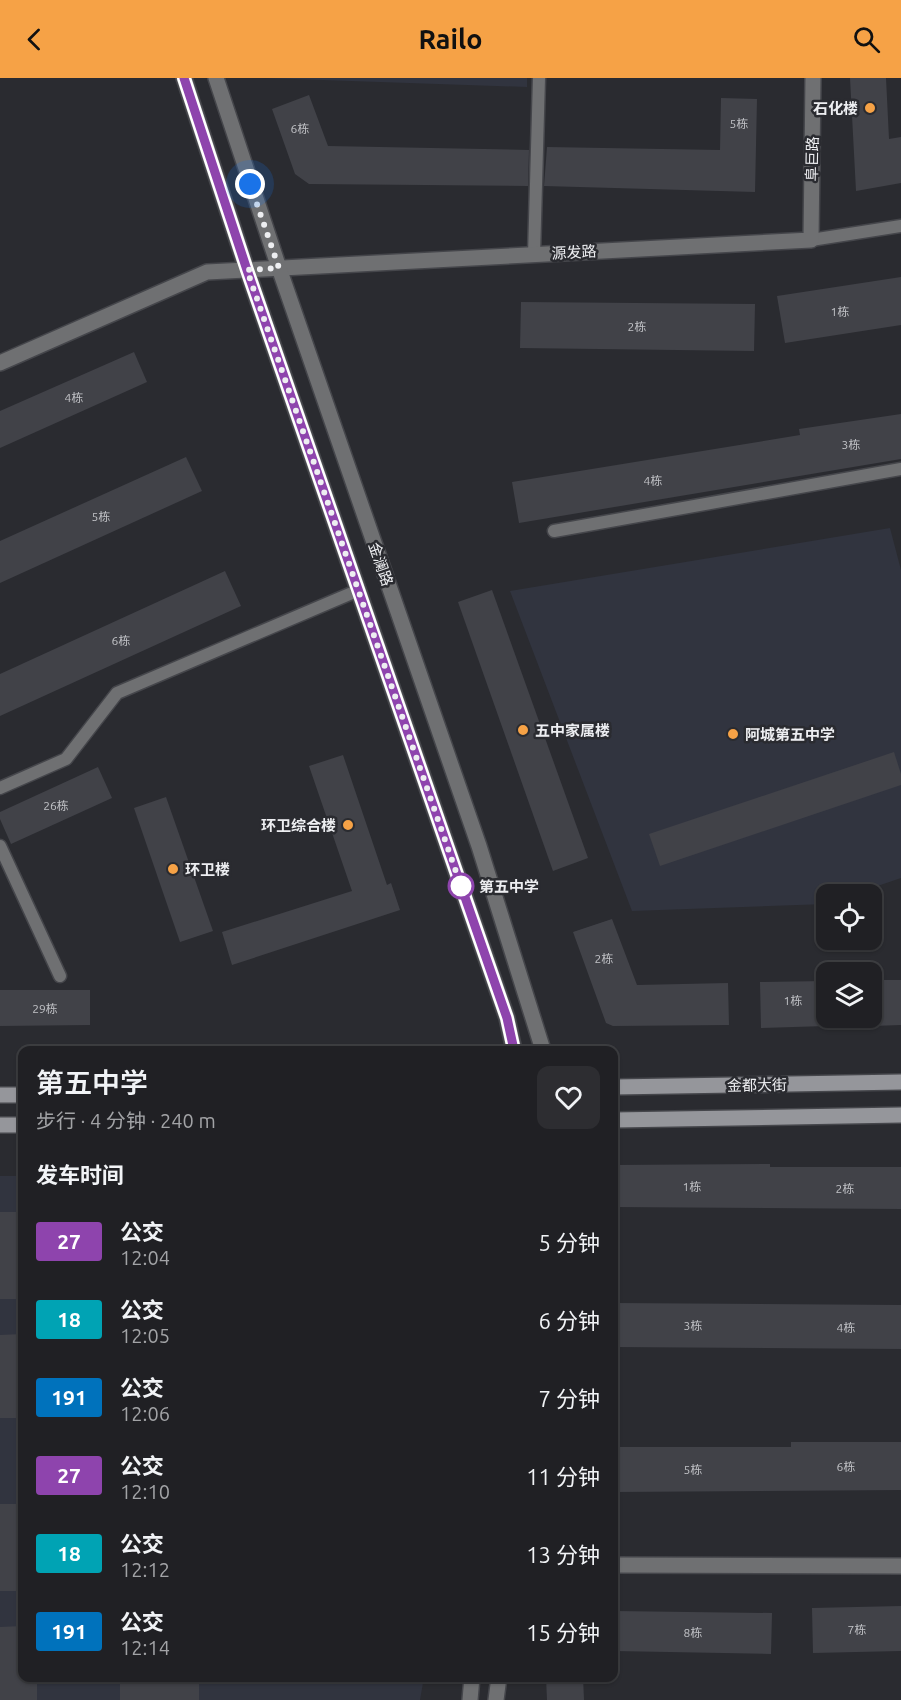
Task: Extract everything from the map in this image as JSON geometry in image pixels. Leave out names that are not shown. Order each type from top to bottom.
[{"type":"main road","name":"金都大街","points":[[618,1087],[901,1082]]},
{"type":"main road","points":[[0,1095],[18,1095]]},
{"type":"main road","points":[[618,1120],[901,1115]]},
{"type":"main road","points":[[0,1125],[18,1125]]},
{"type":"street","name":"金澜路","points":[[184,78],[247,270],[507,1018],[513,1046]]},
{"type":"street","name":"金澜路","points":[[216,78],[279,268],[479,846],[542,1046]]},
{"type":"street","name":"阜巨路","points":[[811,240],[813,78]]},
{"type":"street","name":"源发路","points":[[0,363],[207,272],[811,240]]},
{"type":"street","points":[[618,1565],[901,1566]]},
{"type":"street","points":[[470,1700],[472,1682]]},
{"type":"street","points":[[496,1700],[498,1682]]},
{"type":"lane","points":[[534,255],[539,78]]},
{"type":"lane","name":"源发路","points":[[811,240],[901,226]]},
{"type":"lane","points":[[554,531],[901,469]]},
{"type":"lane","points":[[0,788],[66,759],[117,693],[359,590]]},
{"type":"lane","points":[[0,846],[60,976]]},
{"type":"shaded area","points":[[264,78],[527,78],[527,87]]},
{"type":"shaded area","name":"阿城第五中学","points":[[890,528],[901,570],[901,878],[882,884],[816,884],[816,904],[632,911],[510,591]]},
{"type":"shaded area","points":[[0,1176],[18,1176],[18,1682],[423,1682],[420,1700],[0,1700]]},
{"type":"building","name":"石化楼","points":[[850,78],[886,78],[889,139],[901,137],[901,183],[856,191]]},
{"type":"building","points":[[309,95],[328,146],[529,150],[528,186],[309,184],[295,174],[272,109]]},
{"type":"building","points":[[721,98],[757,99],[755,192],[544,186],[547,147],[720,150]]},
{"type":"building","points":[[901,277],[901,325],[785,343],[777,296]]},
{"type":"building","points":[[521,302],[755,304],[754,351],[520,348]]},
{"type":"building","points":[[134,352],[147,382],[0,448],[0,411]]},
{"type":"building","points":[[901,414],[901,459],[519,523],[512,482],[800,435],[799,429]]},
{"type":"building","points":[[186,457],[202,491],[0,583],[0,541]]},
{"type":"building","points":[[225,571],[241,606],[0,716],[0,674]]},
{"type":"building","name":"五中家属楼","points":[[492,590],[588,858],[553,871],[458,602]]},
{"type":"building","points":[[894,752],[901,774],[901,785],[660,866],[649,834]]},
{"type":"building","points":[[343,755],[387,885],[391,883],[400,910],[232,965],[222,932],[352,891],[309,766]]},
{"type":"building","points":[[98,767],[112,798],[11,844],[0,819],[0,812]]},
{"type":"building","name":"环卫楼","points":[[166,797],[213,931],[180,942],[134,808]]},
{"type":"building","points":[[612,919],[637,985],[728,983],[729,1025],[613,1026],[606,1023],[573,932]]},
{"type":"building","points":[[882,980],[901,980],[901,1025],[882,1026]]},
{"type":"building","points":[[816,981],[816,1026],[761,1028],[760,982]]},
{"type":"building","points":[[0,990],[90,990],[90,1025],[0,1026]]},
{"type":"building","points":[[770,1164],[770,1167],[901,1167],[901,1209],[618,1207],[618,1165]]},
{"type":"building","points":[[0,1212],[18,1212],[18,1299],[0,1299]]},
{"type":"building","points":[[618,1303],[901,1305],[901,1349],[618,1347]]},
{"type":"building","points":[[18,1334],[18,1418],[0,1418],[0,1335]]},
{"type":"building","points":[[791,1442],[901,1442],[901,1490],[618,1492],[618,1447],[791,1447]]},
{"type":"building","points":[[0,1504],[18,1504],[18,1591],[0,1591]]},
{"type":"building","points":[[901,1606],[901,1651],[813,1653],[812,1608]]},
{"type":"building","points":[[618,1611],[772,1613],[771,1654],[618,1651]]},
{"type":"building","points":[[18,1626],[18,1682],[37,1682],[37,1700],[0,1700],[0,1627]]},
{"type":"building","points":[[120,1682],[199,1682],[199,1700],[120,1700]]},
{"type":"building","points":[[546,1682],[583,1682],[584,1700],[547,1700]]},
{"type":"bus line","name":"27","points":[[184,78],[247,270],[507,1018],[513,1046]]},
{"type":"place","name":"石化楼","points":[[870,108]]},
{"type":"place","name":"五中家属楼","points":[[523,730]]},
{"type":"place","name":"阿城第五中学","points":[[733,734]]},
{"type":"place","name":"环卫综合楼","points":[[348,825]]},
{"type":"place","name":"环卫楼","points":[[173,869]]},
{"type":"place","name":"第五中学","points":[[461,886]]},
{"type":"route","points":[[250,184],[279,268],[247,270],[461,886]]}]
